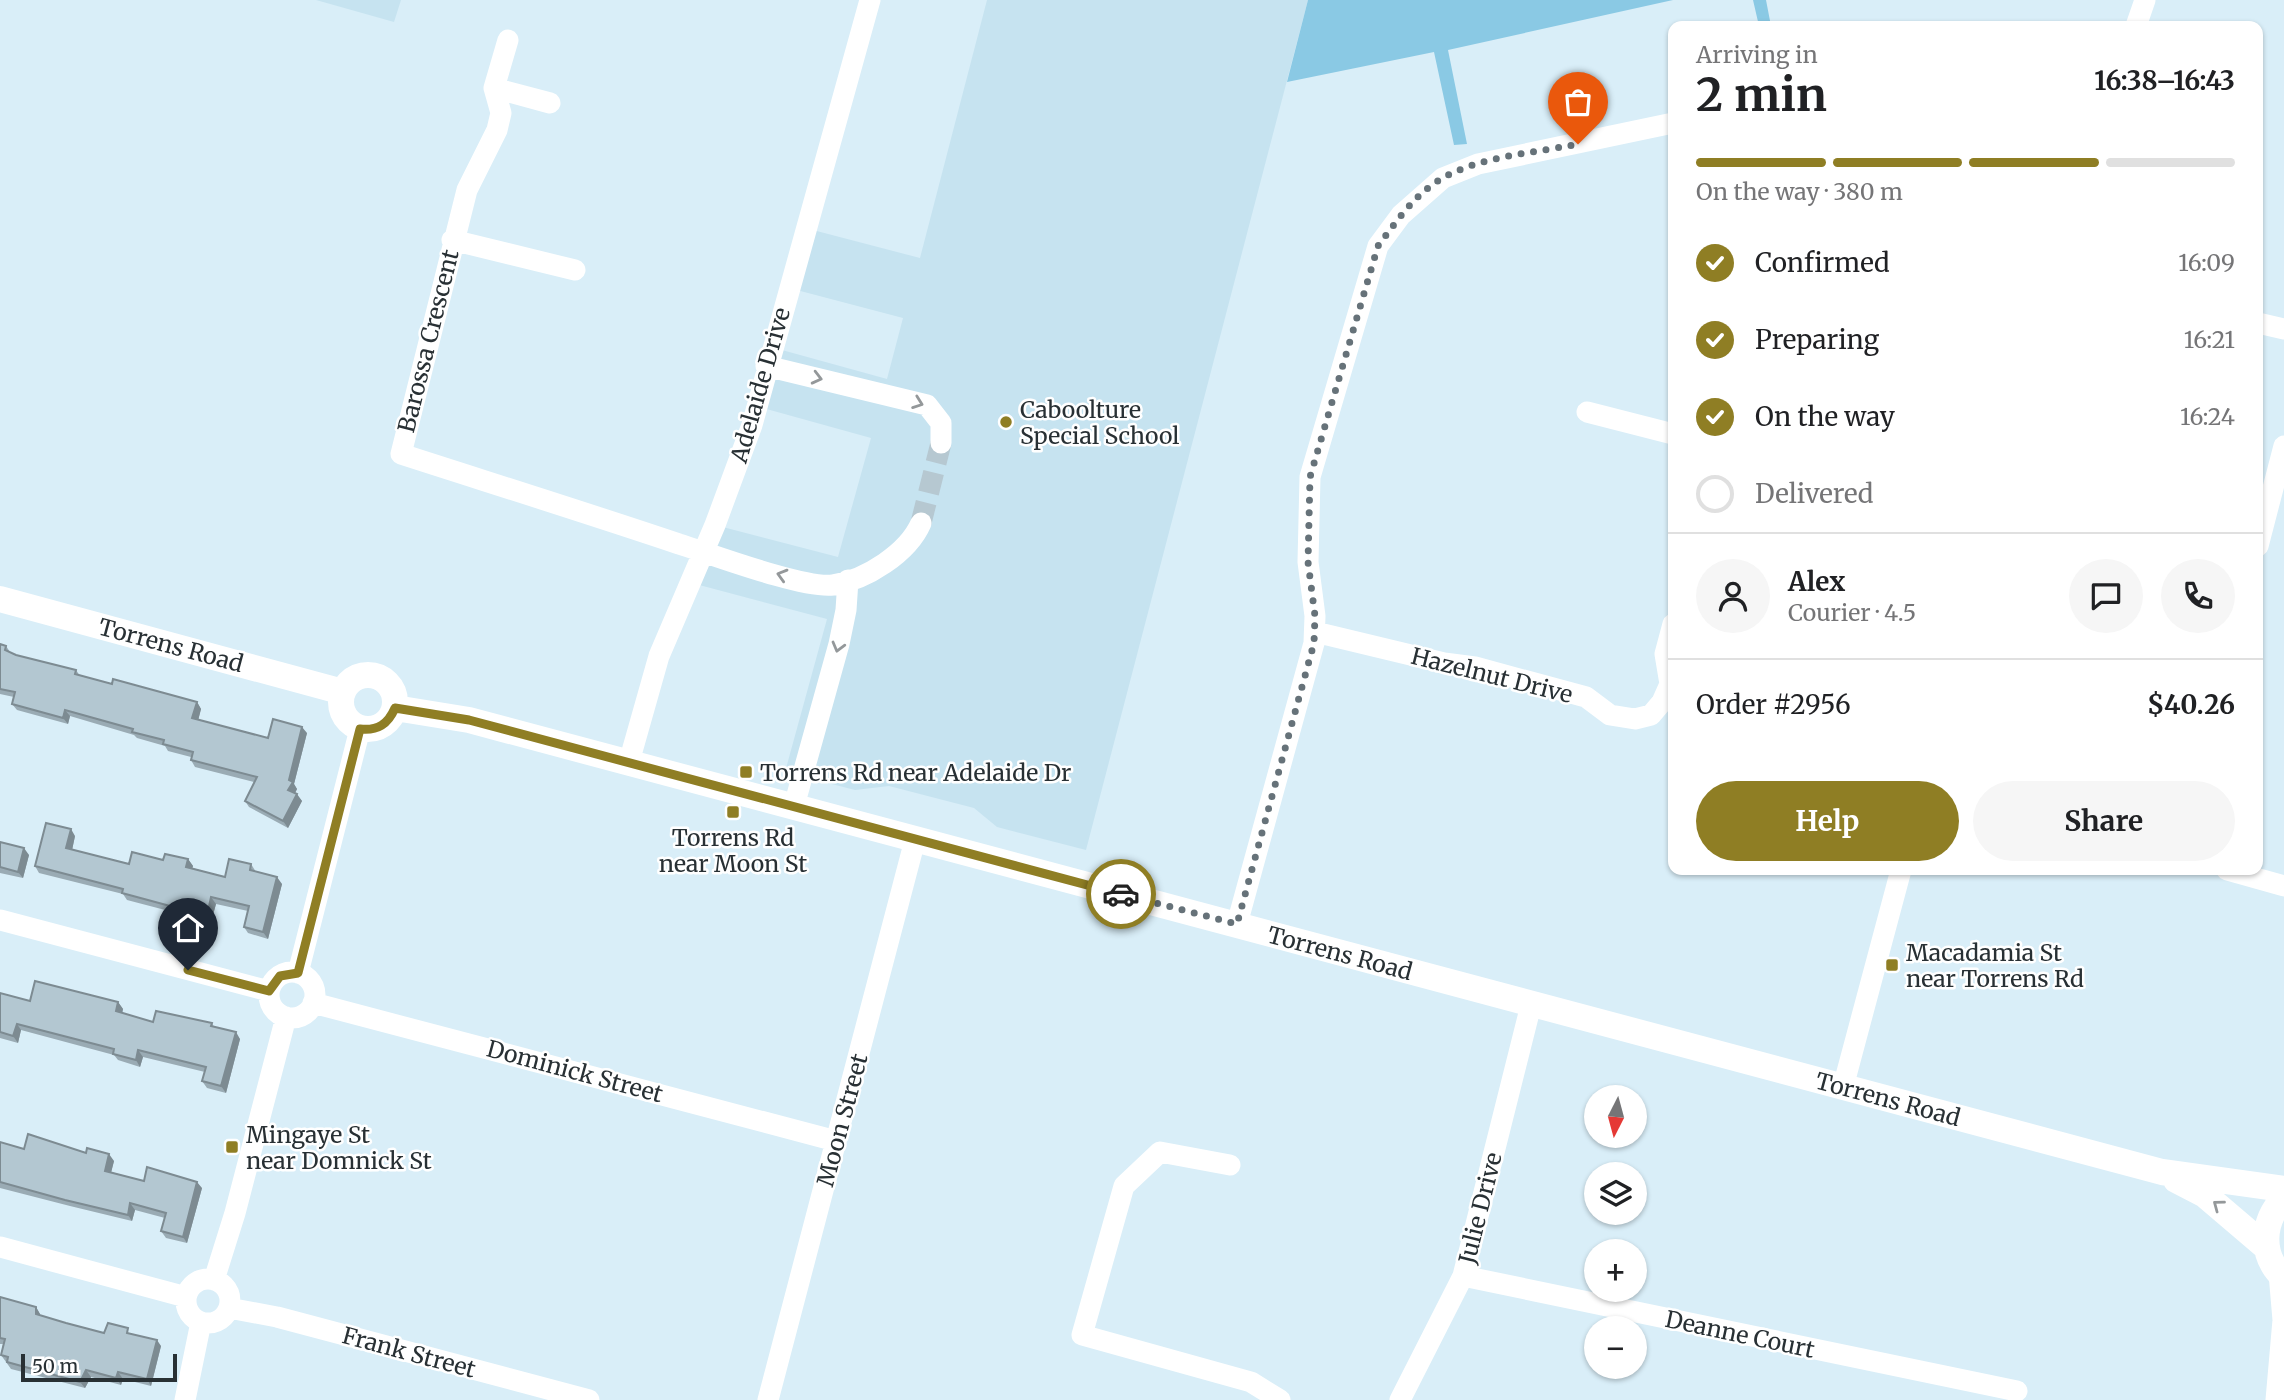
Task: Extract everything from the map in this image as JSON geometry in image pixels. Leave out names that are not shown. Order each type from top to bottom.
[{"type":"main road","name":"Torrens Road","points":[[0,599],[343,692]]},
{"type":"main road","points":[[355,678],[381,678],[393,691],[395,708],[386,723],[378,728],[360,729],[346,718],[342,710],[343,692],[355,678]]},
{"type":"main road","name":"Torrens Road","points":[[395,708],[469,720],[629,762],[2162,1172],[2284,1189]]},
{"type":"main road","name":"Torrens Road","points":[[2162,1172],[2205,1195],[2266,1247]]},
{"type":"main road","points":[[2281,1275],[2266,1247],[2269,1219],[2284,1198]]},
{"type":"street","name":"Adelaide Drive","points":[[629,762],[659,656],[752,425],[766,366],[809,229],[870,0]]},
{"type":"street","points":[[2138,21],[2146,0]]},
{"type":"street","name":"Barossa Crescent","points":[[508,40],[494,88],[501,113],[497,130],[467,190],[452,240],[401,454],[703,552]]},
{"type":"street","points":[[494,88],[550,103]]},
{"type":"street","points":[[1237,924],[1315,632],[1308,562],[1310,477],[1378,246],[1401,215],[1443,178],[1478,164],[1668,124]]},
{"type":"street","points":[[452,240],[575,270]]},
{"type":"street","points":[[2263,324],[2284,329]]},
{"type":"street","points":[[766,366],[928,405],[941,423],[941,443]]},
{"type":"street","points":[[1587,412],[1668,433]]},
{"type":"street","points":[[2263,527],[2284,446]]},
{"type":"street","points":[[703,552],[808,583],[835,585],[902,551],[915,537],[921,523]]},
{"type":"street","points":[[794,806],[839,644],[846,610],[848,580]]},
{"type":"street","name":"Hazelnut Drive","points":[[1315,632],[1487,670],[1586,698],[1610,715],[1635,719],[1651,715],[1662,702],[1668,688]]},
{"type":"street","name":"Hazelnut Drive","points":[[1668,643],[1665,654],[1668,672]]},
{"type":"street","points":[[298,973],[360,729]]},
{"type":"street","name":"Moon Street","points":[[768,1400],[915,840]]},
{"type":"street","points":[[1843,1087],[1900,875]]},
{"type":"street","points":[[2245,875],[2284,886]]},
{"type":"street","points":[[0,920],[269,991]]},
{"type":"street","points":[[298,973],[313,985],[313,1003],[300,1017],[286,1017],[271,1006],[269,991],[280,976],[298,973]]},
{"type":"street","name":"Dominick Street","points":[[313,1003],[836,1141]]},
{"type":"street","name":"Julie Drive","points":[[1400,1400],[1463,1276],[1531,1005]]},
{"type":"street","points":[[214,1280],[235,1213],[286,1017]]},
{"type":"street","points":[[1230,1165],[1160,1152],[1124,1186],[1082,1335],[1251,1382],[1280,1400]]},
{"type":"street","points":[[0,1247],[186,1297]]},
{"type":"street","points":[[2277,1400],[2283,1320],[2281,1275]]},
{"type":"street","name":"Deanne Court","points":[[1463,1276],[2017,1391]]},
{"type":"street","points":[[200,1280],[214,1280],[227,1291],[229,1308],[218,1321],[201,1322],[188,1312],[186,1297],[188,1290],[200,1280]]},
{"type":"street","name":"Frank Street","points":[[229,1308],[277,1317],[589,1400]]},
{"type":"street","points":[[184,1400],[201,1322]]},
{"type":"street","points":[[2277,1400],[2284,1386]]},
{"type":"shaded area","points":[[316,0],[401,0],[394,22]]},
{"type":"shaded area","name":"Caboolture Special School","points":[[987,0],[1308,0],[1086,850],[997,827],[974,808],[889,786],[855,790],[785,772],[827,619],[688,582],[715,525],[838,557],[871,438],[756,406],[771,347],[887,379],[903,318],[789,288],[809,229],[920,258]]},
{"type":"shaded area","points":[[1308,0],[1673,0],[1448,50],[1467,144],[1454,145],[1434,52],[1287,82]]},
{"type":"shaded area","points":[[1753,0],[1766,0],[1770,21],[1758,21]]},
{"type":"building","points":[[0,644],[6,646],[5,650],[16,655],[76,670],[75,674],[112,684],[113,679],[197,702],[192,718],[268,738],[273,719],[302,727],[289,780],[293,782],[288,790],[297,794],[283,821],[245,801],[257,777],[191,760],[193,752],[163,744],[164,740],[132,732],[133,729],[65,710],[63,718],[12,704],[15,692],[0,689]]},
{"type":"building","points":[[46,823],[71,829],[66,848],[129,864],[132,852],[163,860],[165,854],[188,859],[186,867],[225,877],[229,859],[251,864],[250,870],[277,877],[263,932],[244,927],[249,906],[211,897],[207,916],[122,893],[123,889],[35,866]]},
{"type":"building","points":[[0,842],[24,848],[18,872],[0,867]]},
{"type":"building","points":[[35,981],[118,1002],[116,1011],[153,1022],[156,1011],[212,1023],[211,1026],[236,1032],[221,1086],[202,1081],[206,1067],[138,1050],[136,1060],[113,1054],[114,1049],[17,1024],[13,1036],[0,1032],[0,993],[30,1001]]},
{"type":"building","points":[[28,1134],[86,1153],[87,1148],[109,1154],[105,1171],[144,1181],[147,1167],[197,1182],[183,1237],[161,1231],[166,1213],[130,1203],[128,1215],[0,1182],[0,1142],[24,1149]]},
{"type":"building","points":[[0,1297],[36,1307],[36,1314],[66,1323],[104,1333],[108,1323],[128,1328],[127,1333],[157,1340],[147,1379],[118,1372],[116,1378],[86,1370],[80,1382],[7,1362],[8,1357],[1,1355],[5,1339],[0,1338]]},
{"type":"tunnel","points":[[921,523],[941,443]]},
{"type":"way so far","points":[[1121,894],[1237,924],[1314,643],[1315,616],[1308,562],[1310,477],[1378,246],[1401,215],[1426,190],[1443,178],[1478,164],[1578,144]]},
{"type":"place","name":"Caboolture Special School","points":[[1006,422]]},
{"type":"place","name":"Torrens Rd near Adelaide Dr","points":[[746,772]]},
{"type":"place","name":"Torrens Rd near Moon St","points":[[733,812]]},
{"type":"place","name":"Macadamia St near Torrens Rd","points":[[1892,965]]},
{"type":"place","name":"Mingaye St near Domnick St","points":[[232,1147]]},
{"type":"route","points":[[188,970],[269,991],[280,976],[298,973],[360,729],[378,728],[392,716],[395,708],[469,720],[1121,894]]}]
